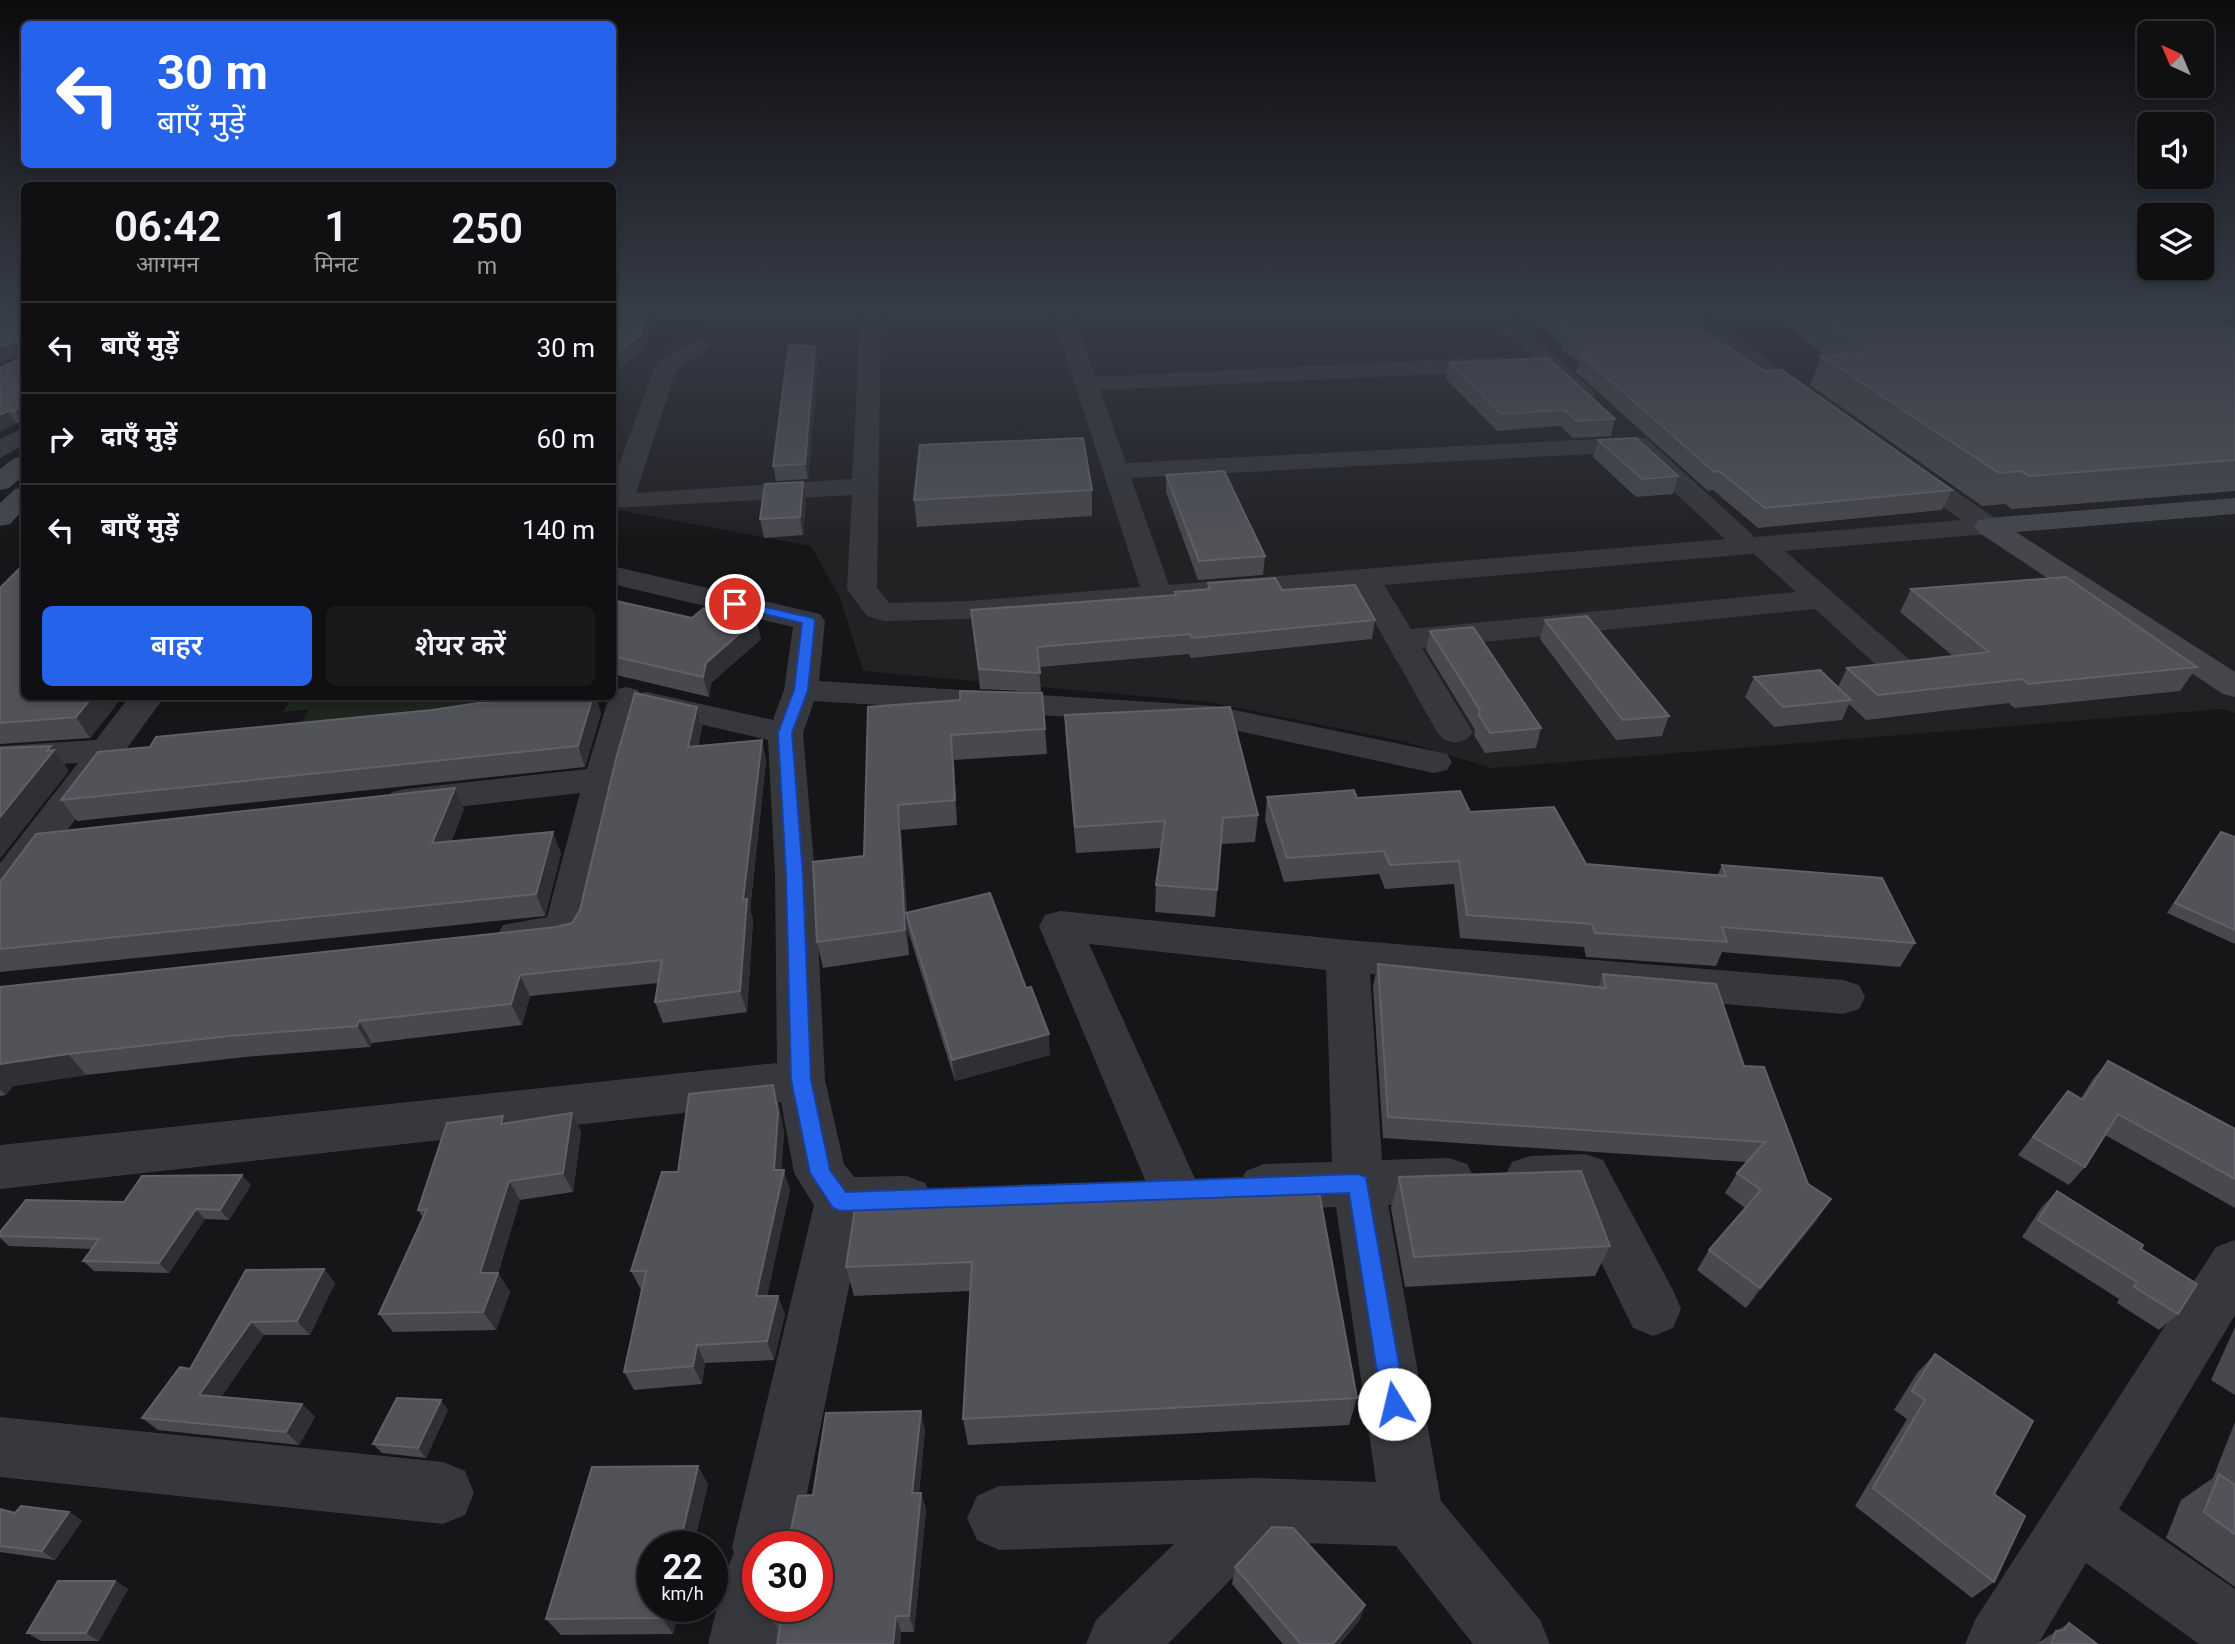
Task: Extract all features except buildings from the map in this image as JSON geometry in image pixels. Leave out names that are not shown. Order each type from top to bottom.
[{"type":"street","points":[[659,389],[618,502],[865,486]]},
{"type":"street","points":[[868,389],[862,589],[877,609],[884,612],[970,610],[2235,506]]},
{"type":"street","points":[[1089,389],[1157,594]]},
{"type":"street","points":[[1578,389],[1598,407]]},
{"type":"street","points":[[1795,389],[1832,415]]},
{"type":"street","points":[[1618,426],[1898,667]]},
{"type":"street","points":[[0,450],[21,437]]},
{"type":"street","points":[[1116,471],[1638,444]]},
{"type":"street","points":[[1888,455],[1988,526],[2235,687]]},
{"type":"street","points":[[0,482],[21,465]]},
{"type":"street","points":[[0,518],[21,498]]},
{"type":"street","points":[[616,576],[809,621],[801,690],[785,733],[795,875],[801,1080],[820,1173],[841,1201],[768,1531]]},
{"type":"street","points":[[1364,577],[1455,732]]},
{"type":"street","points":[[1401,640],[1822,599]]},
{"type":"street","points":[[801,690],[1215,716],[1434,762]]},
{"type":"street","points":[[482,940],[565,931],[620,696],[785,733]]},
{"type":"street","points":[[0,892],[145,700]]},
{"type":"street","points":[[0,757],[107,750]]},
{"type":"street","points":[[368,805],[602,779]]},
{"type":"street","points":[[38,841],[80,837]]},
{"type":"street","points":[[1653,1309],[1585,1176],[1153,1191],[1060,926],[1347,956],[1843,997]]},
{"type":"street","points":[[1347,956],[1358,1183],[1412,1515],[1516,1644]]},
{"type":"street","points":[[0,1167],[801,1080]]},
{"type":"street","points":[[841,1201],[952,1198]]},
{"type":"street","points":[[1999,1644],[2077,1518],[2229,1286]]},
{"type":"street","points":[[0,1447],[443,1493]]},
{"type":"street","points":[[999,1518],[1254,1510],[1412,1515]]},
{"type":"street","points":[[1121,1644],[1254,1510]]},
{"type":"street","points":[[2077,1518],[2235,1629]]},
{"type":"street","points":[[742,1644],[747,1622]]},
{"type":"shaded area","points":[[616,389],[2235,389],[2235,713],[2222,709],[1491,768],[1406,742],[1208,702],[863,671],[840,598],[811,546],[616,510]]},
{"type":"shaded area","points":[[291,700],[516,700],[508,711],[299,728],[309,709],[283,712]]},
{"type":"route","points":[[735,604],[809,621],[801,690],[785,733],[795,875],[801,1080],[820,1173],[841,1201],[1358,1183],[1394,1404]]}]
